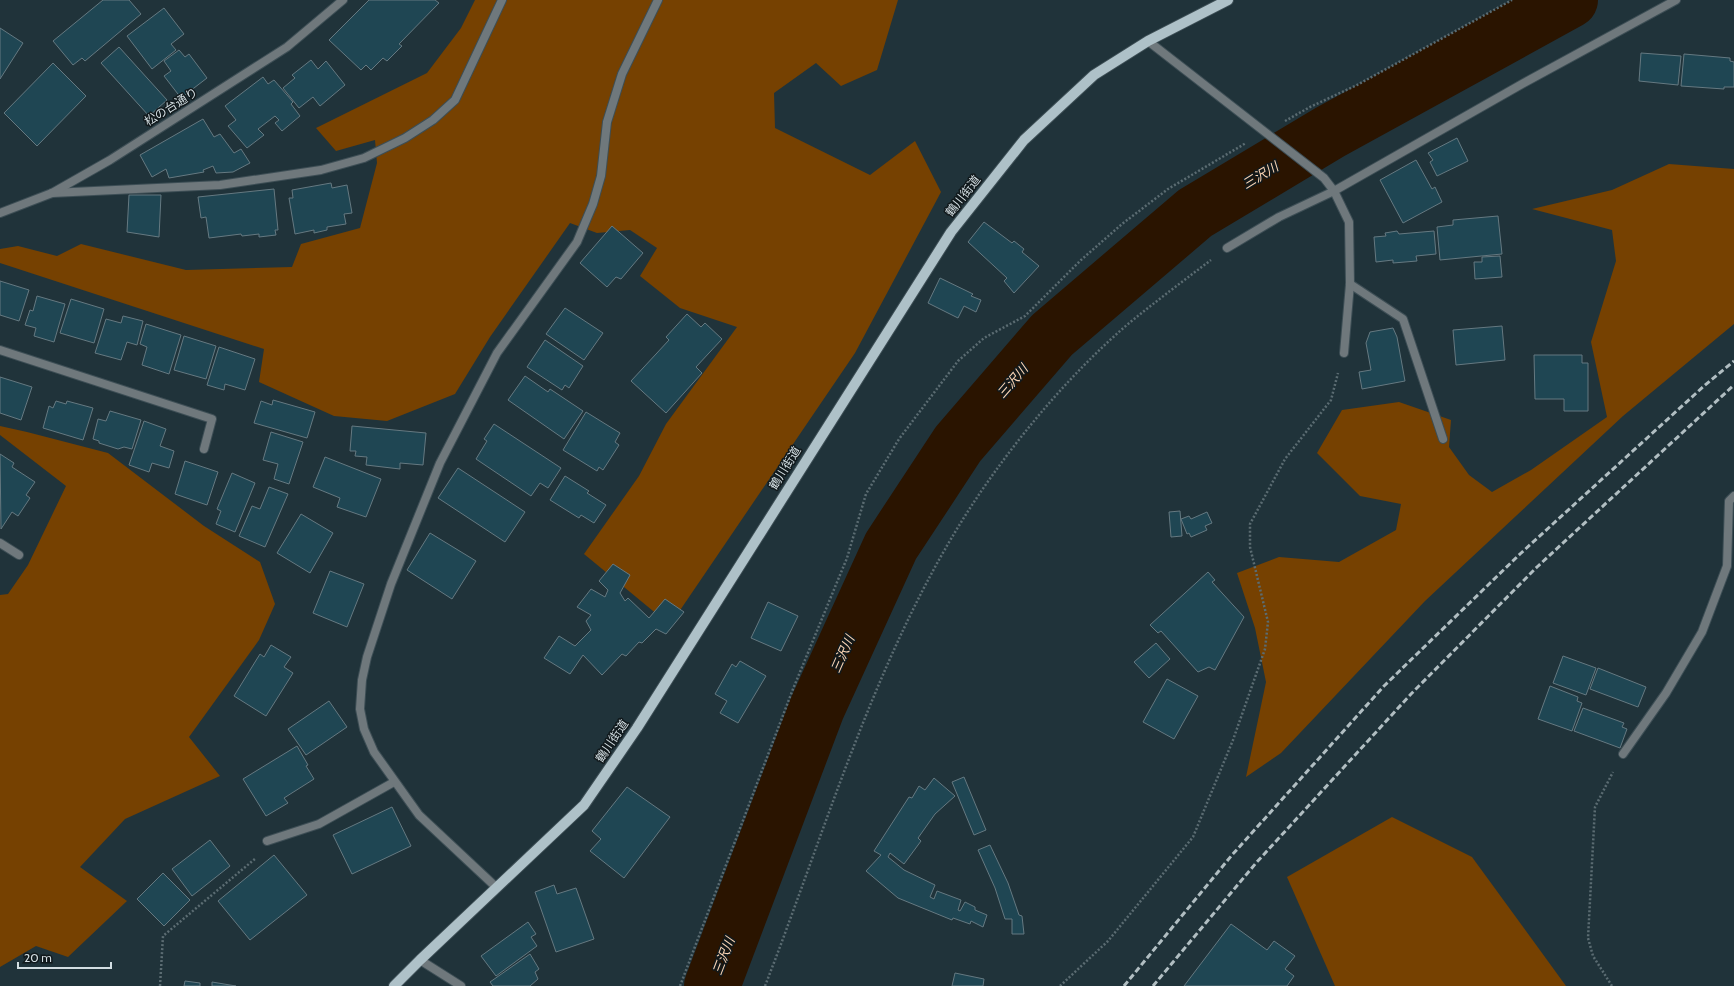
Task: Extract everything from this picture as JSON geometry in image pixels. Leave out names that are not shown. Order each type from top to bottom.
[{"type":"main road","name":"鶴川街道","points":[[394,986],[584,805],[637,728],[850,389],[951,232],[1024,140],[1094,75],[1148,41],[1228,0]]},
{"type":"street","name":"松の台通り","points":[[0,213],[52,193],[110,160],[287,47],[343,0]]},
{"type":"street","points":[[52,193],[220,185],[321,170],[364,158],[405,138],[433,120],[455,100],[502,0]]},
{"type":"street","points":[[497,888],[419,815],[374,752],[364,730],[360,709],[362,680],[367,657],[391,584],[440,463],[497,353],[577,242],[593,204],[601,176],[606,122],[622,74],[658,0]]},
{"type":"street","points":[[1227,248],[1279,217],[1334,191],[1522,84],[1676,0]]},
{"type":"street","points":[[1148,41],[1324,178],[1334,191],[1349,222],[1350,284],[1344,353]]},
{"type":"street","points":[[1350,284],[1402,319],[1443,438]]},
{"type":"street","points":[[0,350],[212,419],[204,449]]},
{"type":"street","points":[[1623,754],[1666,693],[1702,632],[1727,566],[1729,500],[1734,496]]},
{"type":"street","points":[[0,543],[19,556]]},
{"type":"street","points":[[267,841],[319,824],[394,782]]},
{"type":"street","points":[[420,960],[461,986]]},
{"type":"path","points":[[680,986],[790,696],[847,558],[866,494],[899,439],[958,361],[984,338],[1025,316],[1122,224],[1168,189],[1310,107],[1357,85],[1512,0]]},
{"type":"path","points":[[765,986],[857,738],[911,612],[957,531],[993,473],[1077,372],[1127,325],[1227,248]]},
{"type":"path","points":[[1060,986],[1108,941],[1193,837],[1233,740],[1266,649],[1268,622],[1250,547],[1250,524],[1285,459],[1331,400],[1344,353]]},
{"type":"path","points":[[1612,986],[1593,956],[1588,938],[1595,807],[1623,754]]},
{"type":"path","points":[[160,986],[163,936],[265,851],[267,841]]},
{"type":"shaded area","points":[[475,0],[898,0],[877,70],[841,86],[816,63],[774,93],[775,128],[870,175],[915,141],[941,192],[855,353],[670,625],[584,554],[639,476],[666,424],[737,327],[680,308],[640,276],[657,248],[630,230],[597,233],[570,223],[490,337],[455,394],[387,421],[334,416],[259,382],[264,349],[0,263],[0,249],[18,246],[57,256],[81,244],[186,270],[292,267],[301,244],[360,228],[377,163],[375,140],[336,151],[316,128],[427,73],[461,28]]},
{"type":"shaded area","points":[[1669,164],[1734,169],[1734,324],[1623,416],[1425,601],[1281,753],[1246,777],[1266,682],[1255,628],[1237,573],[1279,557],[1339,562],[1396,530],[1401,504],[1360,496],[1317,453],[1342,410],[1399,402],[1451,420],[1449,447],[1469,475],[1492,492],[1531,470],[1607,417],[1591,342],[1616,261],[1612,230],[1532,209],[1612,190]]},
{"type":"shaded area","points":[[0,426],[108,453],[204,526],[260,562],[275,604],[259,640],[189,737],[220,776],[125,819],[80,867],[127,901],[68,957],[36,946],[0,967],[0,595],[8,594],[28,565],[66,486],[0,435]]},
{"type":"shaded area","points":[[1392,817],[1472,857],[1566,986],[1335,986],[1287,877]]},
{"type":"building","points":[[103,0],[129,0],[141,14],[85,61],[82,58],[73,65],[53,41]]},
{"type":"building","points":[[369,0],[435,0],[439,3],[399,44],[402,46],[387,61],[383,58],[371,70],[366,65],[361,70],[329,40]]},
{"type":"building","points":[[164,8],[184,34],[171,44],[176,50],[152,69],[127,36]]},
{"type":"building","points":[[0,28],[23,43],[0,79]]},
{"type":"building","points":[[119,47],[167,100],[149,116],[101,63]]},
{"type":"building","points":[[179,50],[185,57],[189,54],[207,78],[181,98],[164,76],[171,71],[164,61]]},
{"type":"building","points":[[1641,53],[1681,56],[1678,85],[1639,81]]},
{"type":"building","points":[[1684,54],[1730,58],[1730,61],[1734,62],[1734,87],[1724,87],[1724,89],[1681,86]]},
{"type":"building","points":[[311,60],[318,69],[326,61],[345,85],[320,106],[313,97],[299,108],[283,88],[295,78],[292,75]]},
{"type":"building","points":[[53,63],[86,96],[37,146],[4,113]]},
{"type":"building","points":[[263,77],[268,84],[274,80],[293,102],[291,104],[300,116],[282,131],[275,123],[279,120],[275,116],[258,129],[264,135],[247,148],[228,126],[236,120],[225,106]]},
{"type":"building","points":[[203,119],[214,137],[220,134],[234,153],[241,149],[250,163],[233,172],[216,173],[213,166],[203,170],[204,172],[169,178],[166,169],[152,177],[140,155]]},
{"type":"building","points":[[1457,138],[1468,161],[1437,176],[1430,162],[1433,160],[1428,153]]},
{"type":"building","points":[[1416,160],[1432,189],[1435,187],[1442,202],[1403,223],[1380,180]]},
{"type":"building","points":[[331,183],[332,188],[347,185],[352,213],[344,214],[346,224],[327,227],[327,230],[314,233],[314,230],[295,234],[289,198],[293,198],[292,190]]},
{"type":"building","points":[[274,189],[278,230],[275,230],[276,235],[259,237],[259,234],[242,236],[241,234],[209,238],[206,217],[201,218],[198,197]]},
{"type":"building","points":[[129,195],[161,195],[159,237],[127,232]]},
{"type":"building","points":[[1498,216],[1502,254],[1440,260],[1437,227],[1453,225],[1453,220]]},
{"type":"building","points":[[984,222],[1012,243],[1014,241],[1024,249],[1022,252],[1039,266],[1014,293],[1004,281],[1007,278],[968,242]]},
{"type":"building","points":[[612,226],[643,253],[621,279],[616,277],[607,287],[580,263]]},
{"type":"building","points":[[1397,231],[1399,234],[1434,231],[1436,254],[1416,256],[1417,261],[1393,263],[1393,260],[1376,262],[1374,237],[1386,236],[1385,233]]},
{"type":"building","points":[[1500,256],[1502,277],[1475,279],[1474,262],[1482,262],[1482,257]]},
{"type":"building","points":[[940,278],[973,294],[971,296],[981,300],[976,312],[964,306],[958,318],[928,303]]},
{"type":"building","points":[[0,281],[29,290],[19,321],[0,315]]},
{"type":"building","points":[[37,296],[65,304],[54,342],[34,336],[36,328],[25,325],[30,310],[33,311]]},
{"type":"building","points":[[71,299],[104,309],[94,343],[60,333]]},
{"type":"building","points":[[565,308],[603,333],[584,360],[546,334]]},
{"type":"building","points":[[687,314],[701,327],[705,323],[722,339],[696,367],[702,373],[666,413],[631,381],[669,340],[666,337]]},
{"type":"building","points":[[123,316],[143,321],[137,345],[127,342],[121,360],[95,353],[106,319],[121,323]]},
{"type":"building","points":[[146,324],[181,335],[169,374],[142,365],[147,347],[140,344]]},
{"type":"building","points":[[1502,326],[1505,360],[1456,365],[1453,330]]},
{"type":"building","points":[[1393,328],[1397,337],[1405,381],[1362,389],[1359,372],[1371,370],[1366,343],[1370,332]]},
{"type":"building","points":[[184,336],[216,346],[206,379],[174,370]]},
{"type":"building","points":[[545,340],[583,366],[569,388],[565,385],[562,390],[527,367]]},
{"type":"building","points":[[219,347],[255,359],[245,390],[225,384],[224,390],[207,385]]},
{"type":"building","points":[[1534,355],[1582,355],[1582,363],[1588,363],[1588,411],[1564,411],[1564,399],[1535,399]]},
{"type":"building","points":[[525,376],[548,392],[550,389],[583,411],[564,439],[508,400]]},
{"type":"building","points":[[0,377],[32,387],[21,420],[0,413]]},
{"type":"building","points":[[273,400],[315,412],[307,438],[254,423],[261,401],[272,405]]},
{"type":"building","points":[[56,401],[66,404],[67,401],[93,408],[83,440],[43,428],[49,406],[53,408]]},
{"type":"building","points":[[110,411],[141,420],[132,449],[124,447],[118,449],[99,443],[99,441],[93,439],[98,419],[106,421]]},
{"type":"building","points":[[586,412],[620,433],[615,442],[619,445],[603,470],[599,467],[597,471],[563,450]]},
{"type":"building","points":[[144,421],[166,429],[160,446],[174,451],[169,468],[152,463],[149,472],[129,465]]},
{"type":"building","points":[[494,424],[561,468],[548,488],[540,483],[531,496],[476,459],[487,441],[484,439]]},
{"type":"building","points":[[352,426],[426,433],[423,465],[400,463],[400,469],[366,465],[367,457],[355,456],[356,451],[350,451]]},
{"type":"building","points":[[271,432],[303,442],[289,484],[274,479],[278,464],[263,460]]},
{"type":"building","points":[[0,454],[14,463],[12,467],[35,482],[26,495],[30,498],[18,516],[12,512],[1,529]]},
{"type":"building","points":[[325,457],[381,479],[366,517],[337,507],[340,498],[313,487]]},
{"type":"building","points":[[185,461],[218,472],[207,505],[175,494]]},
{"type":"building","points":[[458,468],[525,512],[505,542],[438,498]]},
{"type":"building","points":[[232,473],[255,483],[235,532],[216,524],[221,511],[217,509]]},
{"type":"building","points":[[565,476],[589,491],[587,493],[606,505],[594,523],[581,515],[579,518],[550,500]]},
{"type":"building","points":[[269,487],[288,494],[265,547],[239,536],[252,506],[260,509]]},
{"type":"building","points":[[1180,511],[1182,536],[1171,537],[1169,512]]},
{"type":"building","points":[[1207,512],[1212,523],[1205,526],[1207,530],[1191,537],[1189,533],[1187,534],[1181,519],[1189,516],[1191,519]]},
{"type":"building","points":[[301,514],[333,533],[310,573],[277,553]]},
{"type":"building","points":[[430,533],[476,561],[452,599],[407,570]]},
{"type":"building","points":[[613,564],[630,575],[620,593],[625,601],[628,598],[649,618],[665,599],[684,612],[666,634],[656,629],[642,643],[639,642],[626,656],[622,654],[602,675],[583,655],[570,674],[544,658],[559,636],[575,646],[591,630],[586,621],[591,615],[577,607],[591,589],[605,597],[608,590],[599,581]]},
{"type":"building","points":[[330,571],[364,584],[347,627],[313,613]]},
{"type":"building","points":[[1208,572],[1215,580],[1212,582],[1244,617],[1215,670],[1209,667],[1198,672],[1161,631],[1158,633],[1150,625]]},
{"type":"building","points":[[768,602],[798,616],[781,651],[751,638]]},
{"type":"building","points":[[1156,643],[1170,659],[1149,678],[1134,662]]},
{"type":"building","points":[[271,645],[291,657],[284,667],[293,673],[266,716],[234,696],[260,654],[264,657]]},
{"type":"building","points":[[1563,656],[1596,668],[1586,695],[1553,683]]},
{"type":"building","points":[[740,661],[766,676],[738,723],[720,713],[727,701],[715,694],[732,664],[736,667]]},
{"type":"building","points":[[1598,668],[1646,687],[1638,707],[1590,689]]},
{"type":"building","points":[[1167,679],[1198,696],[1174,739],[1143,722]]},
{"type":"building","points":[[1550,686],[1578,697],[1577,701],[1582,703],[1572,731],[1538,719]]},
{"type":"building","points":[[329,701],[347,727],[306,755],[288,729]]},
{"type":"building","points":[[1583,708],[1624,723],[1622,727],[1627,729],[1620,748],[1574,731]]},
{"type":"building","points":[[297,746],[314,779],[284,798],[288,803],[266,816],[243,779]]},
{"type":"building","points":[[964,777],[986,830],[974,835],[952,782]]},
{"type":"building","points":[[934,778],[955,796],[935,814],[918,838],[921,841],[904,864],[890,853],[888,857],[904,870],[935,885],[930,897],[934,899],[937,891],[961,900],[958,910],[960,911],[965,902],[975,907],[975,910],[987,915],[983,927],[971,921],[970,924],[953,918],[952,920],[898,898],[866,871],[881,855],[874,851],[909,797],[912,798],[919,786],[925,790]]},
{"type":"building","points":[[627,787],[670,817],[624,878],[590,851],[601,839],[592,831]]},
{"type":"building","points":[[392,807],[411,846],[352,874],[333,835]]},
{"type":"building","points":[[210,840],[230,866],[192,896],[172,869]]},
{"type":"building","points":[[990,845],[1008,883],[1019,915],[1022,916],[1024,934],[1012,934],[1012,919],[1005,919],[995,888],[978,850]]},
{"type":"building","points":[[274,855],[307,895],[250,940],[218,901]]},
{"type":"building","points":[[163,873],[190,900],[164,926],[137,899]]},
{"type":"building","points":[[554,885],[557,894],[576,888],[594,939],[556,952],[535,892]]},
{"type":"building","points":[[528,922],[536,934],[531,937],[537,946],[496,976],[481,956]]},
{"type":"building","points":[[1231,924],[1267,950],[1274,941],[1295,956],[1285,969],[1294,976],[1287,986],[1184,986]]},
{"type":"building","points":[[530,954],[539,969],[535,972],[538,979],[530,986],[493,986],[490,982]]},
{"type":"building","points":[[955,973],[984,979],[983,986],[952,986]]},
{"type":"building","points":[[185,981],[200,983],[200,986],[184,986]]},
{"type":"building","points":[[212,982],[236,986],[212,986]]},
{"type":"waterway","name":"三沢川","points":[[712,986],[817,708],[891,546],[958,444],[1052,335],[1195,213],[1330,132],[1570,0]]},
{"type":"railway","points":[[1124,986],[1232,855],[1384,686],[1520,554],[1704,386],[1734,361]]},
{"type":"railway","points":[[1153,986],[1256,863],[1411,694],[1537,567],[1734,385]]}]
